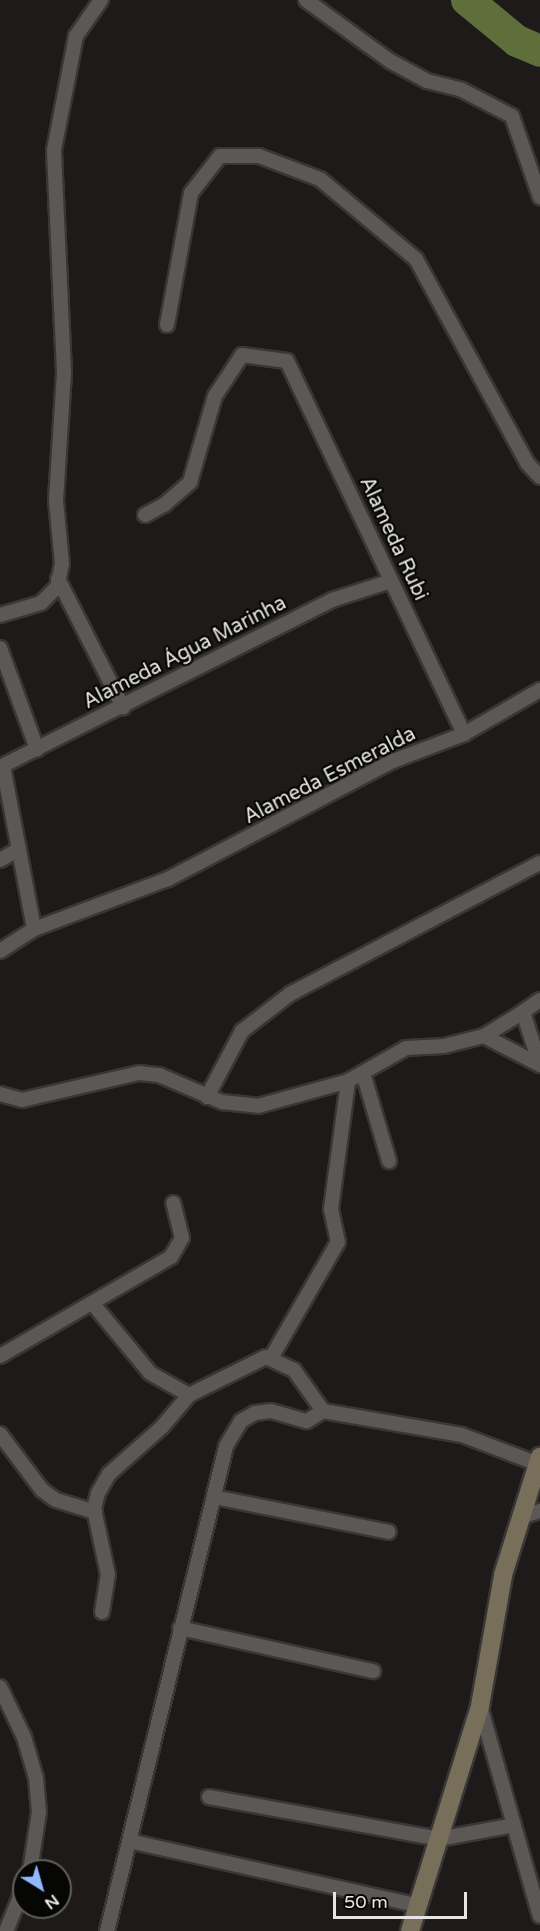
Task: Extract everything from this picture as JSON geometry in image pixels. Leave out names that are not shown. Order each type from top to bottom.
[{"type":"street","points":[[0,615],[41,603],[57,587],[62,564],[56,500],[64,372],[54,150],[76,36],[101,0]]},
{"type":"street","points":[[306,0],[390,62],[427,81],[462,90],[512,116],[540,197]]},
{"type":"street","points":[[167,325],[191,193],[220,156],[259,156],[320,179],[416,259],[527,463],[540,477]]},
{"type":"street","name":"Alameda Rubi","points":[[145,515],[164,505],[190,482],[215,396],[242,354],[287,361],[464,734]]},
{"type":"street","points":[[58,579],[123,707]]},
{"type":"street","name":"Alameda Água Marinha","points":[[1,766],[123,707],[332,600],[391,581]]},
{"type":"street","points":[[0,648],[37,749]]},
{"type":"street","name":"Alameda Esmeralda","points":[[0,951],[34,929],[168,879],[393,761],[464,734],[540,690]]},
{"type":"street","points":[[1,766],[34,929]]},
{"type":"street","points":[[0,860],[19,849]]},
{"type":"street","points":[[207,1097],[242,1031],[290,994],[540,863]]},
{"type":"street","points":[[0,1094],[22,1100],[140,1073],[159,1075],[207,1097],[238,1106],[258,1106],[348,1081],[405,1048],[444,1046],[484,1036],[540,1000]]},
{"type":"street","points":[[523,1012],[538,1064]]},
{"type":"street","points":[[484,1036],[538,1064]]},
{"type":"street","points":[[363,1073],[389,1161]]},
{"type":"street","points":[[271,1358],[338,1242],[331,1209],[348,1081]]},
{"type":"street","points":[[0,1356],[93,1305],[178,1250],[182,1238],[173,1203]]},
{"type":"street","points":[[93,1305],[150,1373],[189,1395]]},
{"type":"street","points":[[102,1612],[108,1575],[95,1512],[98,1493],[109,1474],[162,1427],[189,1395],[250,1363],[271,1358],[294,1370],[323,1411]]},
{"type":"street","points":[[107,1931],[226,1446],[241,1422],[255,1413],[271,1412],[307,1421],[323,1411],[462,1435],[539,1460],[499,1596],[480,1706],[410,1931]]},
{"type":"street","points":[[0,1434],[42,1490],[56,1500],[95,1512]]},
{"type":"street","points":[[214,1497],[389,1532]]},
{"type":"street","points":[[522,1517],[540,1511]]},
{"type":"street","points":[[180,1628],[373,1671]]},
{"type":"street","points":[[0,1687],[24,1737],[36,1778],[39,1812],[32,1859]]},
{"type":"street","points":[[480,1706],[540,1916]]},
{"type":"street","points":[[209,1797],[439,1839],[514,1825]]},
{"type":"street","points":[[129,1841],[419,1906]]},
{"type":"street","points":[[6,1931],[12,1916]]},
{"type":"waterway","points":[[467,0],[517,41],[540,51]]}]
